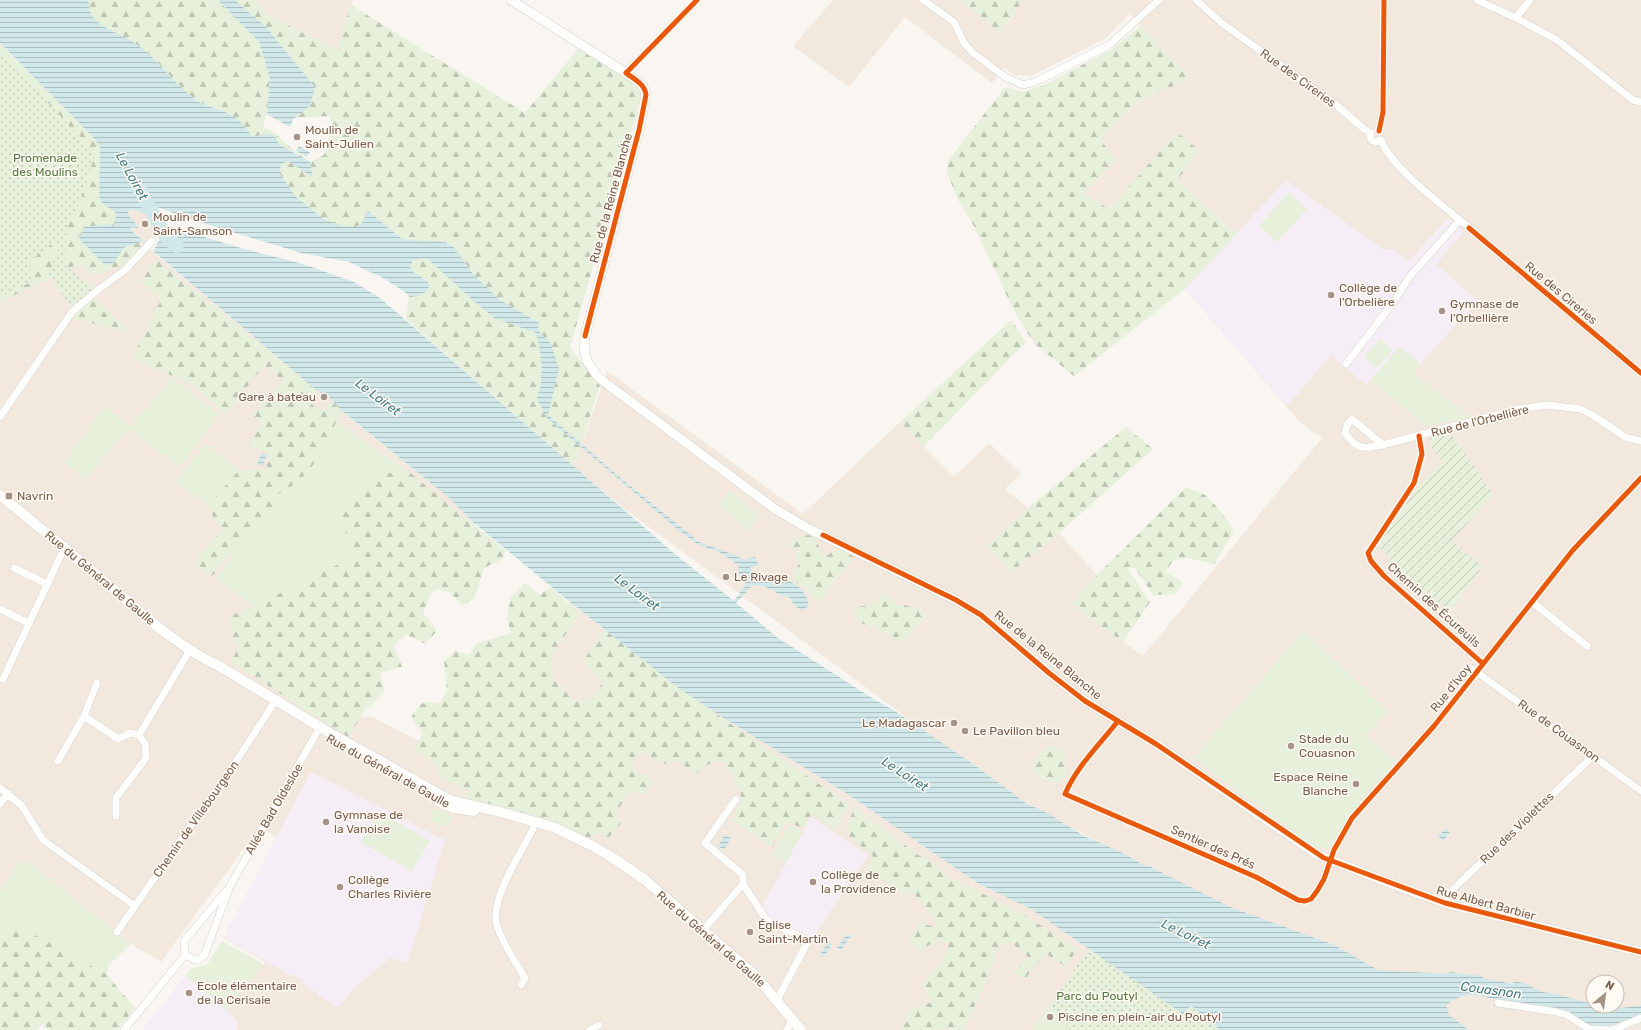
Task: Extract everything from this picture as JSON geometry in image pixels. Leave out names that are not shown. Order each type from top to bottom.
[{"type":"main road","name":"Rue du Général de Gaulle","points":[[0,494],[137,609],[202,658],[216,671],[274,703],[447,806],[553,828],[593,846],[644,879],[650,886],[756,976],[801,1030]]},
{"type":"street","name":"Rue de la Reine Blanche","points":[[511,0],[626,73],[643,85],[646,89],[640,130],[583,348],[586,361],[599,378],[775,509],[807,528],[956,600],[981,615],[1049,673],[1085,701],[1156,744],[1316,854],[1330,860]]},
{"type":"street","points":[[626,73],[697,0]]},
{"type":"street","points":[[923,0],[954,22],[964,43],[973,53],[1005,78],[1023,85],[1035,82],[1109,45],[1159,0]]},
{"type":"street","name":"Rue des Cireries","points":[[1196,0],[1223,24],[1335,104],[1364,129],[1371,133]]},
{"type":"street","points":[[1379,131],[1371,133],[1370,137],[1372,141],[1376,142],[1381,140],[1382,136],[1379,131],[1383,112],[1384,0]]},
{"type":"street","points":[[1477,0],[1516,18],[1562,44],[1633,100],[1641,102]]},
{"type":"street","points":[[1516,18],[1530,0]]},
{"type":"street","name":"Rue des Cireries","points":[[1381,140],[1384,149],[1402,169],[1641,373]]},
{"type":"street","points":[[1346,364],[1393,303],[1410,276],[1460,220]]},
{"type":"street","points":[[0,417],[72,312],[99,289],[125,270],[152,241]]},
{"type":"street","name":"Rue de l'Orbellière","points":[[1383,445],[1352,419],[1347,425],[1345,433],[1350,442],[1360,447],[1371,448],[1383,445],[1519,409],[1547,405],[1581,409],[1625,437],[1641,441]]},
{"type":"street","name":"Rue d'Ivoy","points":[[1330,860],[1352,818],[1434,726],[1474,670],[1532,602],[1573,550],[1641,478]]},
{"type":"street","points":[[3,679],[61,555]]},
{"type":"street","points":[[14,568],[47,584]]},
{"type":"street","points":[[1532,602],[1587,646]]},
{"type":"street","points":[[0,610],[28,623]]},
{"type":"street","points":[[139,735],[190,650]]},
{"type":"street","name":"Rue de Couasnon","points":[[1474,670],[1641,791]]},
{"type":"street","points":[[58,761],[84,716],[97,683]]},
{"type":"street","name":"Chemin de Villebourgeon","points":[[117,932],[198,814],[226,777],[274,703]]},
{"type":"street","points":[[84,716],[118,739],[130,733],[139,735],[146,744],[146,758],[116,798],[116,816]]},
{"type":"street","name":"Sentier des Prés","points":[[1118,721],[1077,771],[1065,794],[1256,877],[1298,900],[1305,901],[1311,899],[1324,879],[1330,860]]},
{"type":"street","name":"Allée Bad Oldesloe","points":[[230,886],[184,941],[185,955],[196,960],[204,956],[230,886],[318,729]]},
{"type":"street","name":"Rue des Violettes","points":[[1445,903],[1452,890],[1593,756]]},
{"type":"street","points":[[0,788],[22,806],[43,840],[135,906]]},
{"type":"street","points":[[0,804],[8,793]]},
{"type":"street","points":[[736,799],[705,844],[743,875],[743,884],[766,919],[771,923],[804,938],[806,945],[777,1000]]},
{"type":"street","points":[[522,985],[525,978],[503,940],[497,925],[496,913],[497,900],[534,824]]},
{"type":"street","name":"Rue Albert Barbier","points":[[1330,860],[1409,891],[1445,903],[1641,952]]},
{"type":"street","points":[[703,930],[743,884]]},
{"type":"street","points":[[124,1030],[185,955]]},
{"type":"street","points":[[1498,1003],[1567,1015],[1589,1029],[1613,1030],[1641,1018]]},
{"type":"street","points":[[787,1030],[792,1020]]},
{"type":"street","points":[[590,1030],[599,1025]]},
{"type":"shaded area","points":[[254,0],[353,0],[338,50],[267,15]]},
{"type":"shaded area","points":[[833,0],[961,0],[1000,33],[1023,0],[1641,0],[1641,1030],[1453,1030],[1137,864],[1003,789],[629,512],[574,467],[607,371],[803,514],[900,422],[954,477],[989,443],[1021,474],[1005,489],[1028,508],[986,547],[1011,572],[1059,533],[1097,575],[1071,604],[1143,656],[1322,438],[1298,420],[1185,289],[1237,234],[1176,180],[1200,151],[1177,132],[1109,209],[1082,193],[1116,160],[1099,139],[1137,103],[1190,77],[1130,14],[1106,38],[1031,76],[1014,75],[1004,67],[992,83],[905,17],[849,87],[793,46]]},
{"type":"shaded area","name":"Collège de l'Orbelière","points":[[1286,180],[1383,249],[1393,249],[1409,261],[1448,218],[1464,231],[1436,264],[1478,301],[1420,364],[1400,346],[1366,385],[1331,355],[1288,405],[1283,402],[1185,289]]},
{"type":"shaded area","points":[[131,209],[145,213],[154,218],[159,227],[146,246],[316,390],[330,398],[357,424],[449,498],[474,523],[339,719],[372,717],[425,744],[469,774],[571,603],[677,687],[722,717],[846,793],[979,884],[1031,909],[1089,948],[1220,1030],[235,1030],[239,1024],[227,1010],[265,962],[224,938],[276,837],[260,826],[161,962],[131,944],[0,891],[0,302],[136,236],[130,230],[134,226],[127,214]]},
{"type":"shaded area","name":"Collège Charles Rivière","points":[[311,772],[445,840],[407,964],[390,958],[353,989],[340,1006],[335,1007],[304,984],[303,979],[290,975],[227,939],[225,934]]},
{"type":"shaded area","name":"Collège de la Providence","points":[[811,817],[868,855],[812,938],[773,921],[766,917],[761,909]]},
{"type":"shaded area","name":"Ecole élémentaire de la Cerisaie","points":[[185,976],[227,1010],[239,1024],[235,1030],[142,1030]]},
{"type":"green space","points":[[86,0],[218,0],[259,42],[270,78],[267,114],[263,126],[276,134],[293,150],[311,162],[324,155],[333,128],[330,116],[294,118],[310,106],[291,57],[267,28],[235,0],[254,0],[267,15],[337,50],[351,5],[525,113],[578,49],[643,89],[570,348],[600,385],[574,467],[406,319],[409,295],[416,297],[427,280],[413,273],[410,268],[413,260],[428,259],[494,318],[539,323],[500,300],[474,275],[452,245],[439,241],[409,240],[401,238],[368,211],[362,223],[356,227],[344,226],[325,220],[295,196],[280,174],[281,164],[288,161],[311,176],[311,163],[279,144],[270,133],[253,137],[241,122],[232,115],[195,99],[187,93],[143,49],[99,23],[90,11],[89,3]]},
{"type":"green space","points":[[961,0],[1023,0],[1000,33]]},
{"type":"green space","points":[[1141,25],[1190,78],[1137,103],[1100,139],[1116,160],[1083,193],[1109,209],[1177,132],[1200,151],[1177,180],[1237,234],[1185,289],[1074,376],[1035,344],[1017,317],[972,222],[960,204],[947,173],[948,161],[1005,87],[1022,92],[1042,86],[1112,49]]},
{"type":"green space","name":"Promenade des Moulins","points":[[0,44],[93,137],[100,147],[99,196],[101,202],[116,213],[112,264],[125,247],[144,241],[134,256],[117,267],[94,275],[78,264],[0,302]]},
{"type":"green space","name":"Promenade des Moulins","points":[[0,51],[95,153],[80,203],[67,224],[65,265],[94,288],[71,308],[49,274],[59,248],[54,242],[29,262],[31,282],[0,297]]},
{"type":"green space","points":[[1289,192],[1307,209],[1277,242],[1259,226]]},
{"type":"green space","points":[[157,260],[316,390],[311,404],[321,411],[333,401],[342,411],[314,464],[298,482],[277,495],[279,504],[266,524],[248,531],[212,576],[193,564],[222,530],[207,507],[239,470],[266,469],[270,453],[249,446],[260,423],[253,415],[283,381],[264,365],[226,414],[191,384],[132,358],[161,300],[140,281]]},
{"type":"green space","points":[[93,297],[131,333],[71,318]]},
{"type":"green space","points":[[1011,320],[1026,342],[924,446],[900,422]]},
{"type":"green space","points":[[1380,339],[1393,350],[1376,368],[1364,357]]},
{"type":"green space","points":[[1400,346],[1420,364],[1413,372],[1436,392],[1437,391],[1470,417],[1426,426],[1370,380]]},
{"type":"green space","points":[[171,377],[219,414],[180,468],[128,429],[86,480],[65,462],[104,406],[130,426],[160,393]]},
{"type":"green space","points":[[336,422],[408,471],[379,474],[354,537],[349,559],[254,606],[216,578],[232,557],[229,553],[248,531],[266,524],[276,495],[298,482],[314,464]]},
{"type":"green space","points":[[1126,427],[1153,449],[1059,533],[1011,572],[986,547],[1028,508]]},
{"type":"green space","points":[[1451,434],[1493,494],[1451,541],[1483,566],[1455,605],[1446,608],[1397,568],[1378,544],[1420,484],[1443,463],[1431,446],[1433,445],[1429,439]]},
{"type":"green space","points":[[203,446],[209,446],[239,470],[209,505],[175,483]]},
{"type":"green space","points":[[408,471],[506,551],[502,559],[484,568],[474,599],[462,605],[449,592],[437,589],[431,593],[423,612],[437,631],[425,644],[406,634],[394,646],[402,667],[380,673],[385,692],[365,710],[348,737],[231,662],[239,646],[230,632],[231,616],[349,559],[354,538],[343,531],[342,516],[379,474]]},
{"type":"green space","points":[[1186,487],[1205,495],[1220,510],[1234,531],[1214,564],[1188,558],[1173,561],[1165,572],[1183,582],[1176,594],[1153,595],[1135,568],[1127,567],[1150,602],[1123,642],[1071,604],[1097,575]]},
{"type":"green space","points":[[730,491],[759,516],[748,530],[719,505]]},
{"type":"green space","points":[[807,535],[815,537],[822,554],[828,555],[837,549],[850,552],[852,554],[852,560],[833,582],[828,593],[821,600],[814,600],[810,592],[793,579],[799,562],[796,551],[790,548],[790,543]]},
{"type":"green space","points":[[525,583],[540,595],[550,587],[580,613],[551,656],[554,679],[573,700],[592,699],[603,682],[583,662],[604,629],[633,653],[694,698],[849,804],[836,830],[811,814],[803,828],[786,822],[772,847],[732,820],[742,799],[733,776],[725,763],[717,761],[707,765],[696,774],[678,761],[663,764],[642,751],[631,766],[653,783],[642,794],[631,791],[615,813],[621,824],[608,838],[597,832],[590,839],[545,820],[465,800],[467,790],[437,776],[440,768],[414,749],[423,733],[411,718],[422,704],[429,702],[440,703],[447,690],[444,661],[455,651],[469,655],[477,643],[511,634],[507,618],[511,597]]},
{"type":"green space","points":[[887,593],[895,604],[921,610],[927,615],[904,642],[893,639],[873,625],[869,627],[856,620],[854,613],[860,606],[869,606],[879,597]]},
{"type":"green space","name":"Stade du Couasnon","points":[[1304,630],[1388,712],[1366,735],[1396,761],[1348,815],[1331,847],[1317,848],[1193,758]]},
{"type":"green space","points":[[1052,746],[1061,748],[1067,753],[1063,761],[1068,773],[1060,782],[1055,784],[1036,775],[1032,768],[1033,763],[1040,753]]},
{"type":"green space","points":[[437,807],[452,816],[450,823],[445,826],[438,826],[432,820],[432,812]]},
{"type":"green space","points":[[854,807],[918,855],[926,858],[950,878],[965,884],[1029,918],[1078,949],[1065,966],[1046,954],[1025,979],[1014,972],[1028,957],[1009,941],[998,948],[989,974],[964,1030],[949,1030],[945,1027],[941,1030],[900,1030],[911,1009],[932,1002],[922,985],[943,960],[949,944],[937,940],[920,951],[909,941],[919,923],[939,928],[921,901],[912,892],[905,895],[866,869],[873,856],[850,837],[848,826]]},
{"type":"green space","points":[[379,812],[430,841],[412,871],[361,842]]},
{"type":"green space","points":[[789,824],[802,831],[786,863],[772,856]]},
{"type":"green space","points":[[29,862],[131,944],[109,965],[106,974],[12,922],[0,942],[0,891],[18,863]]},
{"type":"green space","points":[[12,922],[106,974],[135,1008],[118,1030],[49,1030],[42,1024],[37,1030],[0,1030],[0,942]]},
{"type":"green space","points":[[222,941],[263,964],[227,1010],[185,976],[192,968],[207,965]]},
{"type":"green space","name":"Parc du Poutyl","points":[[1089,948],[1183,1014],[1191,1005],[1210,1023],[1222,1030],[1069,1030],[1050,1005]]},
{"type":"green space","name":"Piscine en plein-air du Poutyl","points":[[1050,1005],[1069,1030],[1031,1030]]},
{"type":"water","name":"Couasnon","points":[[0,0],[86,0],[89,3],[90,11],[99,23],[143,49],[187,93],[195,99],[232,115],[241,122],[253,137],[270,133],[275,136],[279,144],[311,163],[312,177],[288,161],[281,164],[280,174],[295,196],[325,220],[344,226],[356,227],[362,223],[368,211],[401,238],[409,240],[439,241],[452,245],[474,275],[500,300],[539,323],[538,330],[551,344],[559,369],[548,415],[616,474],[699,542],[744,560],[755,557],[759,566],[750,567],[752,572],[771,581],[781,579],[791,582],[804,592],[809,606],[801,610],[795,606],[789,597],[781,595],[769,588],[760,586],[752,586],[736,603],[778,638],[875,700],[892,709],[973,764],[1026,803],[1049,814],[1084,836],[1123,853],[1145,866],[1147,865],[1230,907],[1334,945],[1378,970],[1446,974],[1450,972],[1482,976],[1483,978],[1513,984],[1515,981],[1530,985],[1542,992],[1585,1002],[1585,1014],[1625,1014],[1625,1008],[1641,1005],[1641,1015],[1607,1027],[1588,1026],[1573,1016],[1496,1001],[1496,999],[1470,995],[1459,998],[1446,1005],[1449,1015],[1469,1030],[1221,1030],[1210,1023],[1191,1005],[1183,1014],[1031,909],[979,884],[846,793],[722,717],[677,687],[474,523],[449,498],[342,411],[330,398],[316,390],[153,251],[168,226],[237,247],[303,264],[354,282],[380,298],[676,555],[734,601],[746,584],[739,575],[738,565],[721,553],[697,544],[676,528],[546,417],[537,398],[540,390],[542,366],[536,333],[494,318],[428,259],[413,260],[410,267],[412,271],[428,282],[430,286],[424,293],[415,297],[409,295],[385,279],[349,262],[301,253],[187,218],[149,204],[145,213],[131,209],[127,214],[138,226],[137,228],[132,227],[130,230],[144,241],[125,247],[112,264],[105,265],[79,239],[84,227],[108,224],[114,227],[116,213],[101,202],[99,196],[100,147],[93,137],[0,43]]},
{"type":"water","points":[[218,0],[235,0],[267,28],[315,87],[310,106],[294,118],[290,127],[267,114],[270,78],[259,42]]},
{"type":"water","points":[[299,146],[310,152],[307,157],[296,151]]},
{"type":"water","points":[[262,452],[267,455],[262,466],[257,464]]},
{"type":"water","points":[[1445,829],[1450,833],[1443,841],[1438,836]]},
{"type":"water","points":[[725,835],[731,838],[724,850],[718,846]]},
{"type":"water","points":[[847,934],[851,936],[841,950],[837,948]]},
{"type":"water","points":[[828,942],[832,944],[824,957],[820,955]]},
{"type":"waterway","name":"Le Loiret","points":[[139,189],[166,237],[177,246]]},
{"type":"cycle path","points":[[585,336],[639,130],[646,95],[644,88],[626,73],[697,0]]},
{"type":"cycle path","points":[[1379,131],[1383,112],[1384,0]]},
{"type":"cycle path","points":[[1469,228],[1641,373]]},
{"type":"cycle path","name":"Chemin des Écureuils","points":[[1419,436],[1422,454],[1414,483],[1368,553],[1371,561],[1384,576],[1481,662]]},
{"type":"cycle path","points":[[1118,721],[1082,765],[1065,794],[1256,877],[1298,900],[1305,901],[1311,899],[1324,879],[1334,850],[1352,818],[1434,726],[1573,550],[1641,478]]},
{"type":"cycle path","points":[[823,535],[956,600],[981,615],[1049,673],[1085,701],[1156,744],[1324,858],[1445,903],[1641,952]]},
{"type":"place","name":"Moulin de Saint-Julien","points":[[297,137]]},
{"type":"place","name":"Moulin de Saint-Samson","points":[[145,224]]},
{"type":"place","name":"Collège de l'Orbelière","points":[[1331,295]]},
{"type":"place","name":"Gymnase de l'Orbellière","points":[[1442,311]]},
{"type":"place","name":"Gare à bateau","points":[[324,397]]},
{"type":"place","name":"Navrin","points":[[9,496]]},
{"type":"place","name":"Le Rivage","points":[[726,577]]},
{"type":"place","name":"Le Madagascar","points":[[954,723]]},
{"type":"place","name":"Le Pavillon bleu","points":[[965,731]]},
{"type":"place","name":"Stade du Couasnon","points":[[1291,746]]},
{"type":"place","name":"Espace Reine Blanche","points":[[1356,784]]},
{"type":"place","name":"Gymnase de la Vanoise","points":[[326,822]]},
{"type":"place","name":"Collège de la Providence","points":[[813,882]]},
{"type":"place","name":"Collège Charles Rivière","points":[[340,887]]},
{"type":"place","name":"Église Saint-Martin","points":[[750,932]]},
{"type":"place","name":"Ecole élémentaire de la Cerisaie","points":[[189,993]]},
{"type":"place","name":"Piscine en plein-air du Poutyl","points":[[1050,1017]]}]
